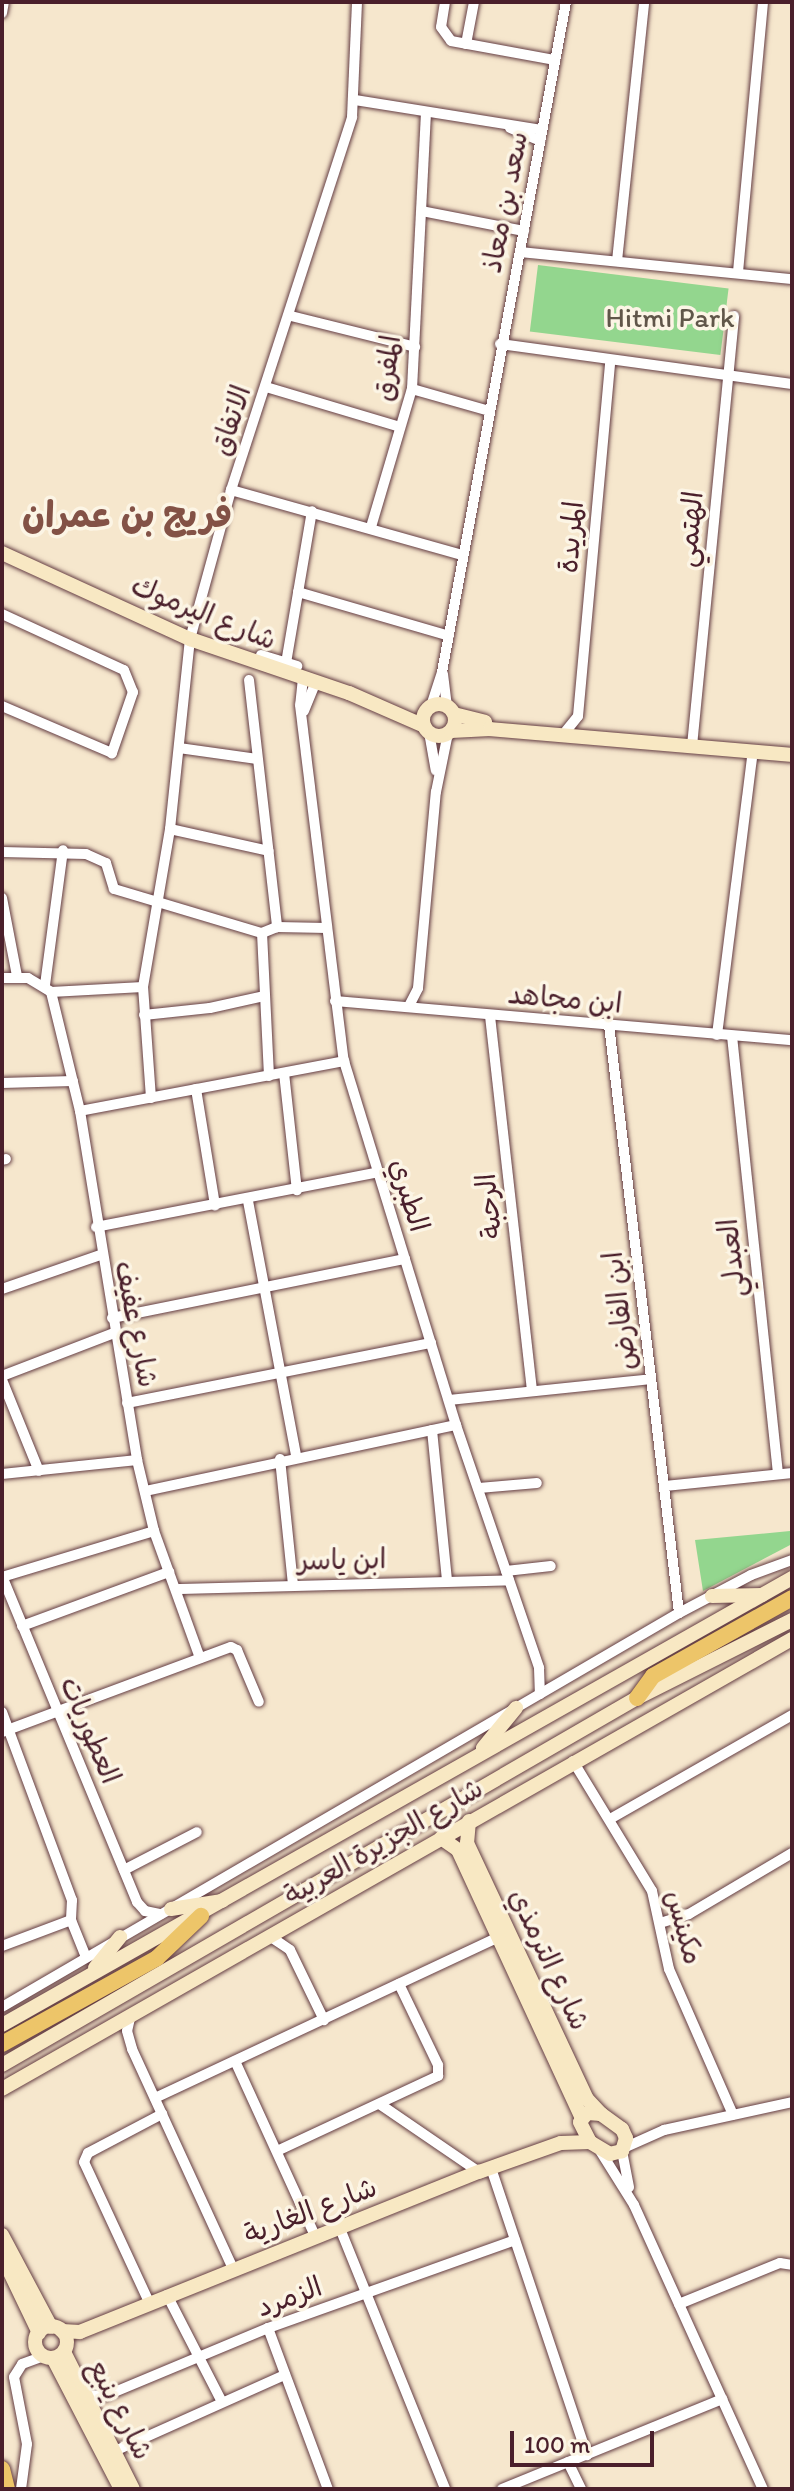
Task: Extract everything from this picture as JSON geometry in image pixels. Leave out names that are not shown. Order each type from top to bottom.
[{"type":"main road","points":[[637,1698],[653,1676],[792,1598]]},
{"type":"main road","points":[[2,2044],[157,1958],[201,1916]]},
{"type":"main road","points":[[2,2469],[7,2489]]},
{"type":"street","points":[[2,13],[4,2]]},
{"type":"street","name":"الاتفاق","points":[[151,1098],[143,987],[170,829],[190,639],[231,490],[291,316],[355,100],[357,2]]},
{"type":"street","points":[[445,2],[442,31],[466,44],[555,60]]},
{"type":"street","points":[[466,44],[474,2]]},
{"type":"street","name":"سعد بن معاذ","points":[[428,708],[442,672],[500,344],[566,2]]},
{"type":"street","points":[[617,261],[644,2]]},
{"type":"street","points":[[738,272],[763,2]]},
{"type":"street","points":[[355,100],[510,128],[542,130]]},
{"type":"street","name":"المفرق","points":[[371,527],[412,389],[426,113]]},
{"type":"street","points":[[510,128],[540,141]]},
{"type":"street","points":[[422,211],[524,231]]},
{"type":"street","points":[[520,252],[792,279]]},
{"type":"street","points":[[291,316],[415,347]]},
{"type":"street","name":"الهتمي","points":[[692,746],[734,316]]},
{"type":"street","points":[[500,344],[792,384]]},
{"type":"street","name":"المريدة","points":[[578,716],[610,361]]},
{"type":"street","points":[[266,387],[400,427]]},
{"type":"street","points":[[412,389],[489,411]]},
{"type":"street","points":[[231,490],[463,555]]},
{"type":"street","name":"الطبري","points":[[312,511],[298,592],[300,672],[303,720],[344,1061],[456,1425],[539,1668],[540,1694]]},
{"type":"street","name":"شارع اليرموك","points":[[2,553],[190,639],[300,672],[392,710],[426,729]]},
{"type":"street","points":[[298,592],[449,636]]},
{"type":"street","points":[[2,614],[124,670],[131,679],[126,722],[112,753],[2,706]]},
{"type":"street","points":[[261,655],[300,672]]},
{"type":"street","name":"سعد بن معاذ","points":[[442,672],[450,710]]},
{"type":"street","points":[[249,680],[277,927]]},
{"type":"street","points":[[428,708],[426,729],[438,778]]},
{"type":"street","name":"شارع اليرموك","points":[[392,710],[450,710]]},
{"type":"street","points":[[409,1006],[418,988],[438,778],[449,732],[450,710],[566,731],[692,746]]},
{"type":"street","points":[[566,731],[578,716],[587,733]]},
{"type":"street","points":[[426,729],[449,732],[490,729],[792,755]]},
{"type":"street","points":[[179,748],[257,759]]},
{"type":"street","points":[[717,1035],[753,752]]},
{"type":"street","points":[[170,829],[269,851]]},
{"type":"street","points":[[2,852],[63,850],[101,859],[114,889],[158,905],[262,933],[277,927],[327,928]]},
{"type":"street","points":[[48,989],[63,850]]},
{"type":"street","points":[[2,898],[17,976]]},
{"type":"street","points":[[262,933],[269,1076]]},
{"type":"street","points":[[2,978],[17,976],[48,989],[143,987]]},
{"type":"street","points":[[418,988],[429,1008]]},
{"type":"street","name":"شارع عفيف","points":[[48,989],[80,1111],[100,1255],[137,1460],[154,1531],[200,1658]]},
{"type":"street","points":[[144,1015],[210,1008],[264,996]]},
{"type":"street","name":"ابن مجاهد","points":[[335,1001],[792,1040]]},
{"type":"street","name":"الرحبة","points":[[490,1016],[532,1391]]},
{"type":"street","name":"ابن الفارض","points":[[609,1025],[679,1592],[679,1613]]},
{"type":"street","name":"العبدلي","points":[[732,1036],[778,1474]]},
{"type":"street","points":[[80,1111],[344,1061]]},
{"type":"street","points":[[284,1073],[297,1190]]},
{"type":"street","points":[[2,1083],[73,1081]]},
{"type":"street","points":[[196,1089],[215,1205]]},
{"type":"street","points":[[96,1227],[248,1201],[378,1172]]},
{"type":"street","points":[[248,1201],[267,1287],[296,1455]]},
{"type":"street","points":[[2,1289],[100,1255]]},
{"type":"street","points":[[112,1318],[405,1259]]},
{"type":"street","points":[[39,1471],[2,1378],[114,1333]]},
{"type":"street","points":[[127,1403],[431,1343]]},
{"type":"street","points":[[449,1400],[651,1379]]},
{"type":"street","points":[[145,1491],[296,1455],[456,1425]]},
{"type":"street","points":[[432,1430],[447,1581]]},
{"type":"street","points":[[280,1459],[293,1584]]},
{"type":"street","points":[[2,1474],[137,1460]]},
{"type":"street","points":[[665,1486],[792,1473]]},
{"type":"street","points":[[479,1488],[537,1483]]},
{"type":"street","points":[[2,1576],[154,1531]]},
{"type":"street","name":"شارع الجزيرة العربية","points":[[2,2007],[679,1613],[792,1560]]},
{"type":"street","name":"ابن ياسر","points":[[176,1589],[447,1581],[507,1576],[551,1566]]},
{"type":"street","points":[[22,1626],[169,1572]]},
{"type":"street","name":"العطوريات","points":[[2,1576],[137,1902]]},
{"type":"street","name":"شارع الجزيرة العربية","points":[[2,2025],[89,1974],[201,1916],[792,1578]]},
{"type":"street","points":[[679,1592],[698,1603]]},
{"type":"street","points":[[712,1596],[763,1595]]},
{"type":"street","name":"شارع الجزيرة العربية","points":[[2,2065],[187,1961],[341,1868],[637,1698],[792,1620]]},
{"type":"street","name":"شارع الجزيرة العربية","points":[[2,2089],[105,2027],[271,1937],[486,1810],[792,1639]]},
{"type":"street","points":[[5,1731],[224,1649],[237,1650],[259,1702]]},
{"type":"street","points":[[539,1668],[558,1684]]},
{"type":"street","points":[[476,1757],[516,1708]]},
{"type":"street","points":[[2,1712],[5,1731],[72,1900],[71,1920],[86,1957]]},
{"type":"street","points":[[610,1819],[792,1715]]},
{"type":"street","name":"مكينس","points":[[573,1761],[652,1891],[669,1969],[733,2115]]},
{"type":"street","points":[[486,1810],[508,1771]]},
{"type":"street","name":"شارع الترمذي","points":[[469,1821],[467,1843],[581,2122],[594,2145]]},
{"type":"street","points":[[124,1870],[197,1832]]},
{"type":"street","name":"شارع الترمذي","points":[[441,1838],[458,1850],[587,2099],[601,2114]]},
{"type":"street","points":[[341,1868],[419,1850]]},
{"type":"street","points":[[660,1923],[689,1914],[791,1857]]},
{"type":"street","points":[[137,1902],[145,1911],[166,1911],[226,1900]]},
{"type":"street","points":[[89,1974],[138,1915],[137,1902]]},
{"type":"street","points":[[2,1946],[71,1920]]},
{"type":"street","points":[[155,2098],[504,1935]]},
{"type":"street","points":[[271,1937],[290,1950],[324,2020]]},
{"type":"street","points":[[149,2004],[187,1961]]},
{"type":"street","points":[[277,2151],[438,2076],[438,2065],[399,1984]]},
{"type":"street","points":[[131,2014],[127,2031],[132,2049],[233,2269]]},
{"type":"street","points":[[105,2027],[132,2049]]},
{"type":"street","points":[[32,2049],[88,2037]]},
{"type":"street","points":[[235,2061],[315,2236]]},
{"type":"street","points":[[624,2149],[664,2130],[792,2102]]},
{"type":"street","points":[[381,2105],[485,2170],[515,2240],[587,2455]]},
{"type":"street","points":[[149,2302],[84,2162],[88,2153],[162,2114]]},
{"type":"street","points":[[581,2122],[601,2114],[622,2129],[664,2130]]},
{"type":"street","name":"شارع الغارية","points":[[561,2143],[581,2122]]},
{"type":"street","points":[[622,2129],[634,2205]]},
{"type":"street","name":"شارع الغارية","points":[[21,2489],[27,2444],[14,2377],[22,2364],[57,2353],[80,2332],[149,2302],[485,2170],[561,2143],[624,2149]]},
{"type":"street","points":[[594,2145],[634,2205],[763,2489]]},
{"type":"street","points":[[339,2226],[445,2489]]},
{"type":"street","points":[[2,2235],[51,2330],[57,2353]]},
{"type":"street","name":"الزمرد","points":[[81,2395],[105,2396],[268,2328],[515,2240]]},
{"type":"street","points":[[2,2256],[51,2330]]},
{"type":"street","points":[[679,2304],[780,2263],[792,2265]]},
{"type":"street","points":[[167,2295],[222,2402]]},
{"type":"street","points":[[268,2328],[328,2489]]},
{"type":"street","points":[[51,2330],[36,2346],[57,2353]]},
{"type":"street","name":"شارع الغارية","points":[[51,2330],[80,2332]]},
{"type":"street","name":"شارع ينبع","points":[[57,2353],[81,2395],[121,2489]]},
{"type":"street","name":"شارع ينبع","points":[[57,2353],[107,2455],[133,2489]]},
{"type":"street","points":[[107,2455],[285,2375]]},
{"type":"street","points":[[502,2489],[722,2399]]},
{"type":"street","points":[[568,2462],[581,2489]]},
{"type":"green space","name":"Hitmi Park","points":[[538,265],[729,288],[720,355],[530,332]]},
{"type":"green space","points":[[790,1531],[792,1544],[703,1591],[695,1540]]},
{"type":"district","name":"فريج بن عمران","points":[[127,515]]}]
